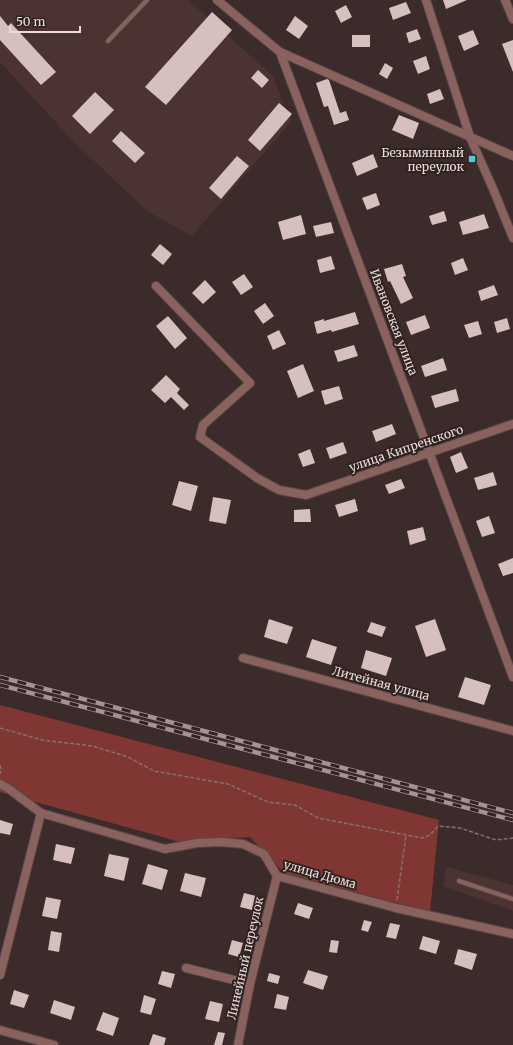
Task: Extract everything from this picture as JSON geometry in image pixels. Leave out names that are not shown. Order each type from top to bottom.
[{"type":"street","name":"Ивановская улица","points":[[217,0],[280,52],[513,677]]},
{"type":"street","points":[[426,0],[470,137],[513,238]]},
{"type":"street","points":[[505,0],[513,20]]},
{"type":"street","points":[[280,52],[513,156]]},
{"type":"street","name":"улица Кипренского","points":[[156,286],[250,383],[203,425],[200,437],[257,478],[279,490],[306,495],[513,424]]},
{"type":"street","name":"Литейная улица","points":[[243,658],[513,731]]},
{"type":"street","name":"улица Дюма","points":[[0,784],[41,813],[165,849],[197,843],[220,842],[243,844],[264,854],[277,876],[396,908],[513,934]]},
{"type":"street","points":[[0,975],[41,813]]},
{"type":"street","name":"Линейный переулок","points":[[238,1045],[250,984],[277,876]]},
{"type":"street","points":[[186,968],[250,984]]},
{"type":"street","points":[[0,1030],[54,1045]]},
{"type":"lane","points":[[108,41],[147,0]]},
{"type":"lane","points":[[459,881],[513,899]]},
{"type":"path","points":[[0,728],[42,740],[92,746],[128,757],[154,771],[228,784],[268,802],[296,805],[318,818],[422,838],[430,836],[438,826],[460,828],[496,840],[513,838]]},
{"type":"path","points":[[0,765],[0,774]]},
{"type":"path","points":[[396,908],[406,835]]},
{"type":"shaded area","points":[[0,0],[188,0],[273,76],[291,122],[192,236],[147,211],[73,141],[0,62]]},
{"type":"shaded area","points":[[0,705],[439,820],[430,912],[284,873],[250,837],[180,842],[0,792]]},
{"type":"shaded area","points":[[447,867],[513,885],[513,911],[443,886]]},
{"type":"building","points":[[443,0],[467,0],[446,9]]},
{"type":"building","points":[[406,2],[411,13],[393,20],[389,8]]},
{"type":"building","points":[[346,5],[352,17],[341,23],[335,11]]},
{"type":"building","points":[[212,12],[232,30],[166,105],[145,87]]},
{"type":"building","points":[[0,16],[8,26],[11,23],[56,72],[41,85],[0,40]]},
{"type":"building","points":[[295,16],[308,26],[299,39],[286,30]]},
{"type":"building","points":[[417,29],[421,39],[409,43],[406,33]]},
{"type":"building","points":[[473,30],[479,44],[464,51],[458,36]]},
{"type":"building","points":[[352,35],[370,35],[370,47],[352,47]]},
{"type":"building","points":[[513,40],[513,72],[502,44]]},
{"type":"building","points":[[426,56],[430,69],[418,74],[413,61]]},
{"type":"building","points":[[385,63],[393,68],[387,79],[379,74]]},
{"type":"building","points":[[258,70],[269,80],[262,88],[251,78]]},
{"type":"building","points":[[327,79],[329,80],[340,113],[346,111],[349,120],[334,125],[328,106],[324,107],[316,83]]},
{"type":"building","points":[[440,89],[444,99],[430,104],[427,94]]},
{"type":"building","points":[[95,92],[114,110],[90,134],[72,116]]},
{"type":"building","points":[[279,103],[292,114],[260,151],[248,140]]},
{"type":"building","points":[[399,115],[419,123],[413,139],[392,130]]},
{"type":"building","points":[[121,131],[145,153],[135,163],[112,141]]},
{"type":"building","points":[[373,154],[378,167],[357,176],[352,163]]},
{"type":"building","points":[[237,156],[249,166],[221,199],[209,188]]},
{"type":"building","points":[[376,193],[380,205],[367,210],[362,198]]},
{"type":"building","points":[[444,211],[447,221],[432,225],[429,216]]},
{"type":"building","points":[[484,214],[489,228],[463,235],[459,222]]},
{"type":"building","points":[[301,215],[306,234],[283,240],[278,222]]},
{"type":"building","points":[[331,222],[334,233],[316,237],[313,226]]},
{"type":"building","points":[[160,244],[172,254],[163,265],[151,255]]},
{"type":"building","points":[[331,256],[335,269],[320,273],[317,260]]},
{"type":"building","points":[[463,258],[468,270],[455,275],[451,263]]},
{"type":"building","points":[[402,264],[406,276],[403,277],[413,298],[401,304],[390,281],[388,282],[384,269]]},
{"type":"building","points":[[244,274],[253,287],[241,295],[232,282]]},
{"type":"building","points":[[205,280],[216,292],[203,304],[192,293]]},
{"type":"building","points":[[494,285],[498,295],[481,301],[478,291]]},
{"type":"building","points":[[265,303],[274,316],[263,324],[254,311]]},
{"type":"building","points":[[355,312],[359,324],[332,332],[331,330],[317,334],[314,322],[324,319],[324,321]]},
{"type":"building","points":[[425,315],[430,328],[411,335],[406,322]]},
{"type":"building","points":[[168,316],[187,338],[175,349],[156,326]]},
{"type":"building","points":[[507,318],[510,329],[497,333],[494,322]]},
{"type":"building","points":[[478,321],[482,334],[469,338],[464,325]]},
{"type":"building","points":[[279,330],[286,344],[273,350],[267,336]]},
{"type":"building","points":[[354,345],[358,356],[338,362],[334,351]]},
{"type":"building","points":[[443,358],[447,370],[425,377],[421,366]]},
{"type":"building","points":[[303,364],[314,391],[298,398],[287,371]]},
{"type":"building","points":[[166,375],[180,389],[177,393],[189,405],[184,410],[171,397],[165,403],[151,390]]},
{"type":"building","points":[[339,386],[343,399],[325,405],[321,391]]},
{"type":"building","points":[[456,389],[459,401],[435,408],[431,396]]},
{"type":"building","points":[[392,424],[396,434],[376,442],[372,431]]},
{"type":"building","points":[[343,442],[347,453],[330,459],[326,448]]},
{"type":"building","points":[[310,449],[315,463],[303,467],[298,454]]},
{"type":"building","points":[[461,452],[468,468],[456,473],[450,457]]},
{"type":"building","points":[[493,472],[497,485],[478,490],[474,478]]},
{"type":"building","points":[[401,479],[405,488],[389,494],[385,485]]},
{"type":"building","points":[[179,481],[198,486],[191,511],[172,505]]},
{"type":"building","points":[[213,497],[231,500],[226,524],[209,521]]},
{"type":"building","points":[[355,499],[358,511],[339,517],[335,505]]},
{"type":"building","points":[[310,509],[311,522],[294,522],[294,510]]},
{"type":"building","points":[[489,516],[495,533],[482,537],[476,521]]},
{"type":"building","points":[[423,527],[426,540],[410,545],[407,531]]},
{"type":"building","points":[[513,558],[513,573],[503,576],[498,564]]},
{"type":"building","points":[[269,619],[293,627],[287,644],[264,637]]},
{"type":"building","points":[[435,619],[446,650],[426,657],[415,626]]},
{"type":"building","points":[[371,622],[386,627],[382,637],[367,632]]},
{"type":"building","points":[[312,639],[337,647],[331,665],[306,657]]},
{"type":"building","points":[[366,650],[392,658],[386,676],[361,668]]},
{"type":"building","points":[[465,677],[491,685],[484,705],[458,697]]},
{"type":"building","points":[[0,820],[13,824],[10,835],[0,833]]},
{"type":"building","points":[[56,844],[75,848],[71,864],[53,860]]},
{"type":"building","points":[[109,854],[129,858],[124,881],[104,876]]},
{"type":"building","points":[[148,864],[168,870],[162,890],[142,884]]},
{"type":"building","points":[[185,873],[206,878],[201,897],[180,891]]},
{"type":"building","points":[[244,893],[256,896],[252,910],[240,907]]},
{"type":"building","points":[[46,897],[61,900],[57,919],[42,916]]},
{"type":"building","points":[[298,903],[313,908],[309,919],[294,914]]},
{"type":"building","points":[[364,920],[372,922],[368,932],[361,930]]},
{"type":"building","points":[[390,923],[400,925],[396,939],[386,937]]},
{"type":"building","points":[[51,931],[62,933],[59,952],[48,950]]},
{"type":"building","points":[[423,936],[440,941],[436,954],[419,949]]},
{"type":"building","points":[[232,940],[243,943],[239,957],[228,954]]},
{"type":"building","points":[[331,940],[339,941],[337,953],[329,952]]},
{"type":"building","points":[[458,949],[477,954],[472,970],[454,964]]},
{"type":"building","points":[[308,970],[328,976],[323,990],[303,983]]},
{"type":"building","points":[[162,971],[175,974],[171,988],[158,984]]},
{"type":"building","points":[[269,973],[280,976],[278,984],[267,981]]},
{"type":"building","points":[[14,990],[29,995],[24,1008],[10,1004]]},
{"type":"building","points":[[277,994],[289,997],[286,1010],[274,1008]]},
{"type":"building","points":[[144,995],[156,999],[151,1015],[140,1012]]},
{"type":"building","points":[[54,1000],[75,1007],[71,1020],[50,1013]]},
{"type":"building","points":[[210,1001],[223,1004],[219,1022],[205,1019]]},
{"type":"building","points":[[103,1012],[119,1018],[113,1036],[96,1030]]},
{"type":"building","points":[[218,1032],[225,1033],[222,1045],[214,1045]]},
{"type":"building","points":[[153,1034],[166,1038],[164,1045],[149,1045]]},
{"type":"railway","points":[[0,677],[513,813]]},
{"type":"railway","points":[[0,685],[513,820]]},
{"type":"place","name":"Безымянный переулок","points":[[472,159]]}]
